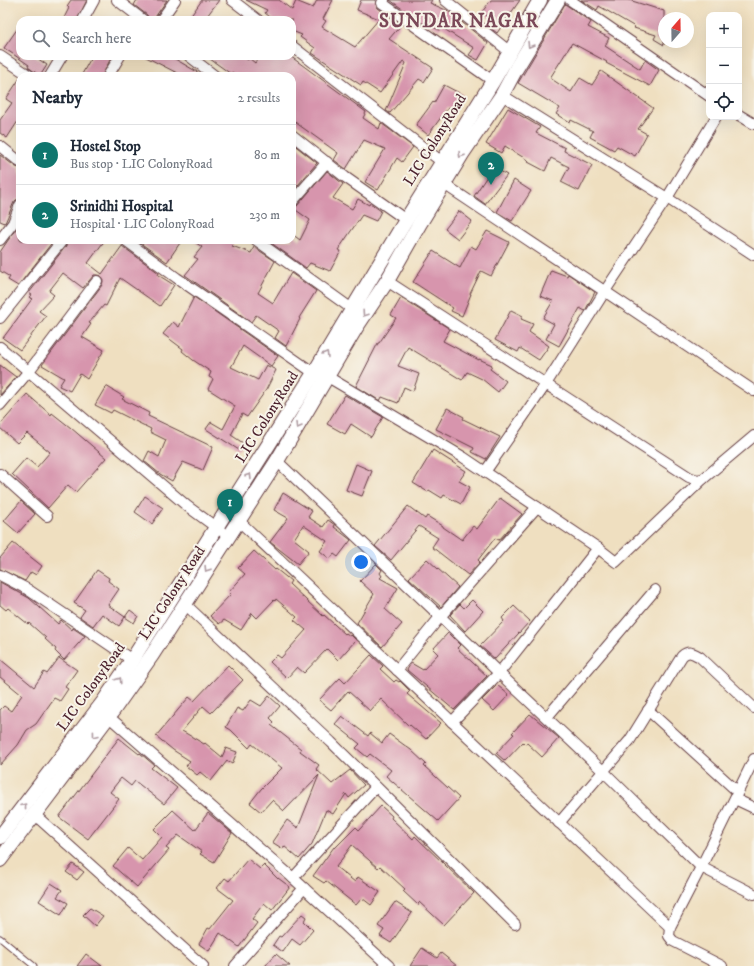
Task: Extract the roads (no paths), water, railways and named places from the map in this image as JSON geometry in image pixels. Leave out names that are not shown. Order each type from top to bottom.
[{"type":"main road","name":"LIC ColonyRoad","points":[[228,536],[277,461],[321,375],[352,309],[493,80],[540,0]]},
{"type":"main road","name":"LIC ColonyRoad","points":[[0,836],[109,709],[132,660],[217,528],[321,375],[358,326],[378,296],[420,223],[462,154],[502,95],[516,67],[558,0]]},
{"type":"main road","points":[[365,288],[378,296]]},
{"type":"main road","name":"LIC Colony Road","points":[[0,860],[35,815],[109,709],[152,655],[228,536]]},
{"type":"street","points":[[85,16],[94,0]]},
{"type":"street","points":[[117,0],[138,16]]},
{"type":"street","points":[[164,16],[175,0]]},
{"type":"street","points":[[232,0],[253,16]]},
{"type":"street","points":[[384,0],[382,3],[493,80]]},
{"type":"street","points":[[445,0],[510,52]]},
{"type":"street","points":[[570,0],[706,94]]},
{"type":"street","points":[[296,49],[442,162]]},
{"type":"street","points":[[0,56],[24,72]]},
{"type":"street","points":[[52,72],[60,60]]},
{"type":"street","points":[[110,72],[118,60]]},
{"type":"street","points":[[194,60],[210,72]]},
{"type":"street","points":[[502,95],[667,198],[754,255]]},
{"type":"street","points":[[742,117],[754,124]]},
{"type":"street","points":[[485,472],[546,384],[605,290],[667,198],[714,120]]},
{"type":"street","points":[[296,138],[345,177],[406,220]]},
{"type":"street","points":[[1,149],[16,159]]},
{"type":"street","points":[[296,197],[327,162]]},
{"type":"street","points":[[444,184],[605,290],[754,391]]},
{"type":"street","points":[[0,240],[13,223],[16,215]]},
{"type":"street","points":[[0,318],[59,244]]},
{"type":"street","points":[[130,244],[177,278],[321,375],[463,456],[598,548],[616,562],[703,479],[754,436]]},
{"type":"street","points":[[262,244],[352,309]]},
{"type":"street","points":[[0,405],[29,371],[97,281]]},
{"type":"street","points":[[387,281],[689,477],[697,480],[703,479]]},
{"type":"street","points":[[0,347],[187,506],[228,536]]},
{"type":"street","points":[[277,461],[547,717],[701,867],[754,894]]},
{"type":"street","points":[[0,474],[46,516]]},
{"type":"street","points":[[397,670],[440,617],[537,507]]},
{"type":"street","points":[[238,521],[670,927]]},
{"type":"street","points":[[452,722],[499,673],[598,548]]},
{"type":"street","points":[[0,575],[27,589],[132,660]]},
{"type":"street","points":[[547,717],[655,590]]},
{"type":"street","points":[[185,604],[331,742],[515,924]]},
{"type":"street","points":[[559,823],[630,740],[682,656],[686,653],[692,652],[700,657],[754,708]]},
{"type":"street","points":[[109,709],[389,966]]},
{"type":"street","points":[[648,710],[737,796],[754,808]]},
{"type":"street","points":[[722,966],[673,941],[669,936],[670,927],[737,796],[754,759]]},
{"type":"street","points":[[293,878],[376,787]]},
{"type":"street","points":[[35,815],[203,966]]},
{"type":"street","points":[[0,836],[12,846]]},
{"type":"street","points":[[235,966],[304,888]]},
{"type":"lane","points":[[0,938],[34,966]]},
{"type":"place","name":"Srinidhi Hospital","points":[[491,185]]},
{"type":"place","name":"Hostel Stop","points":[[230,522]]},
{"type":"district","name":"SUNDAR NAGAR","points":[[459,21]]}]
